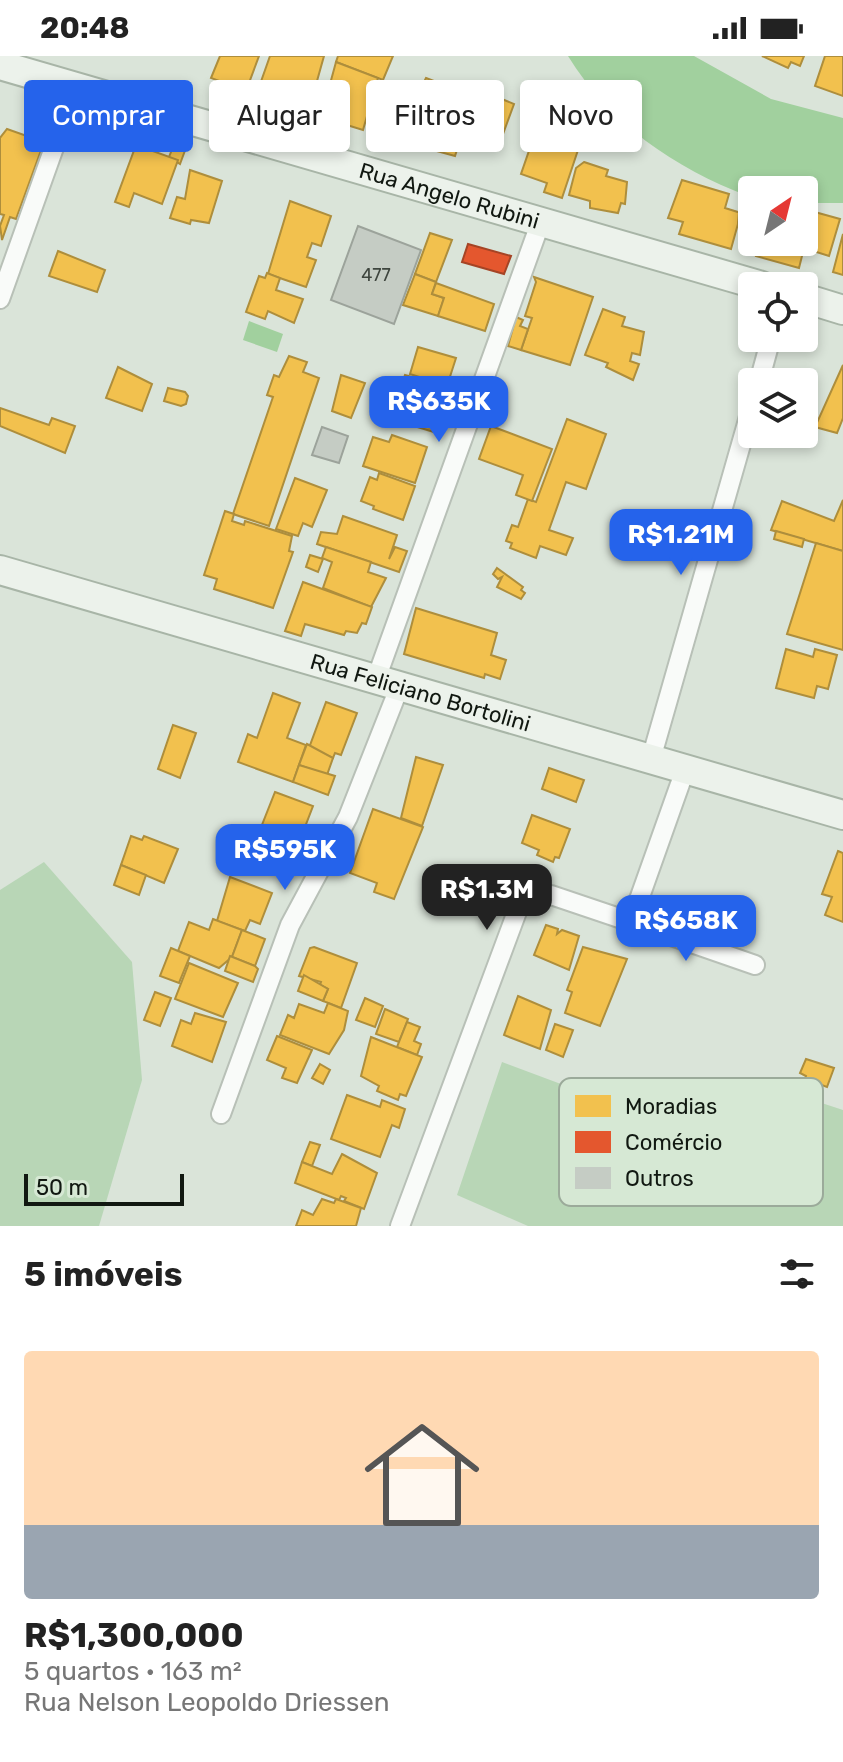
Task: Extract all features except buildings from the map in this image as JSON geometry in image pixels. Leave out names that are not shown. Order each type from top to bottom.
[{"type":"main road","name":"Rua Angelo Rubini","points":[[0,65],[54,80]]},
{"type":"main road","name":"Rua Angelo Rubini","points":[[193,120],[738,279]]},
{"type":"main road","points":[[818,302],[843,310]]},
{"type":"main road","name":"Rua Feliciano Bortolini","points":[[0,570],[387,685],[843,815]]},
{"type":"street","points":[[0,299],[52,152]]},
{"type":"street","points":[[221,1114],[290,925],[348,817],[387,685],[541,221]]},
{"type":"street","points":[[651,759],[740,448]]},
{"type":"street","points":[[631,922],[685,770]]},
{"type":"street","points":[[400,1226],[518,909],[533,898],[551,895],[755,965]]},
{"type":"shaded area","points":[[568,56],[694,56],[771,99],[843,118],[843,203],[818,203],[818,176],[738,176],[738,192],[721,185],[694,172],[642,138],[642,80],[584,80]]},
{"type":"shaded area","points":[[249,321],[283,334],[277,352],[243,340]]},
{"type":"shaded area","points":[[44,862],[132,962],[142,1080],[99,1226],[0,1226],[0,890]]},
{"type":"shaded area","points":[[502,1062],[559,1083],[559,1206],[823,1206],[823,1103],[843,1110],[843,1226],[528,1226],[457,1195]]}]
